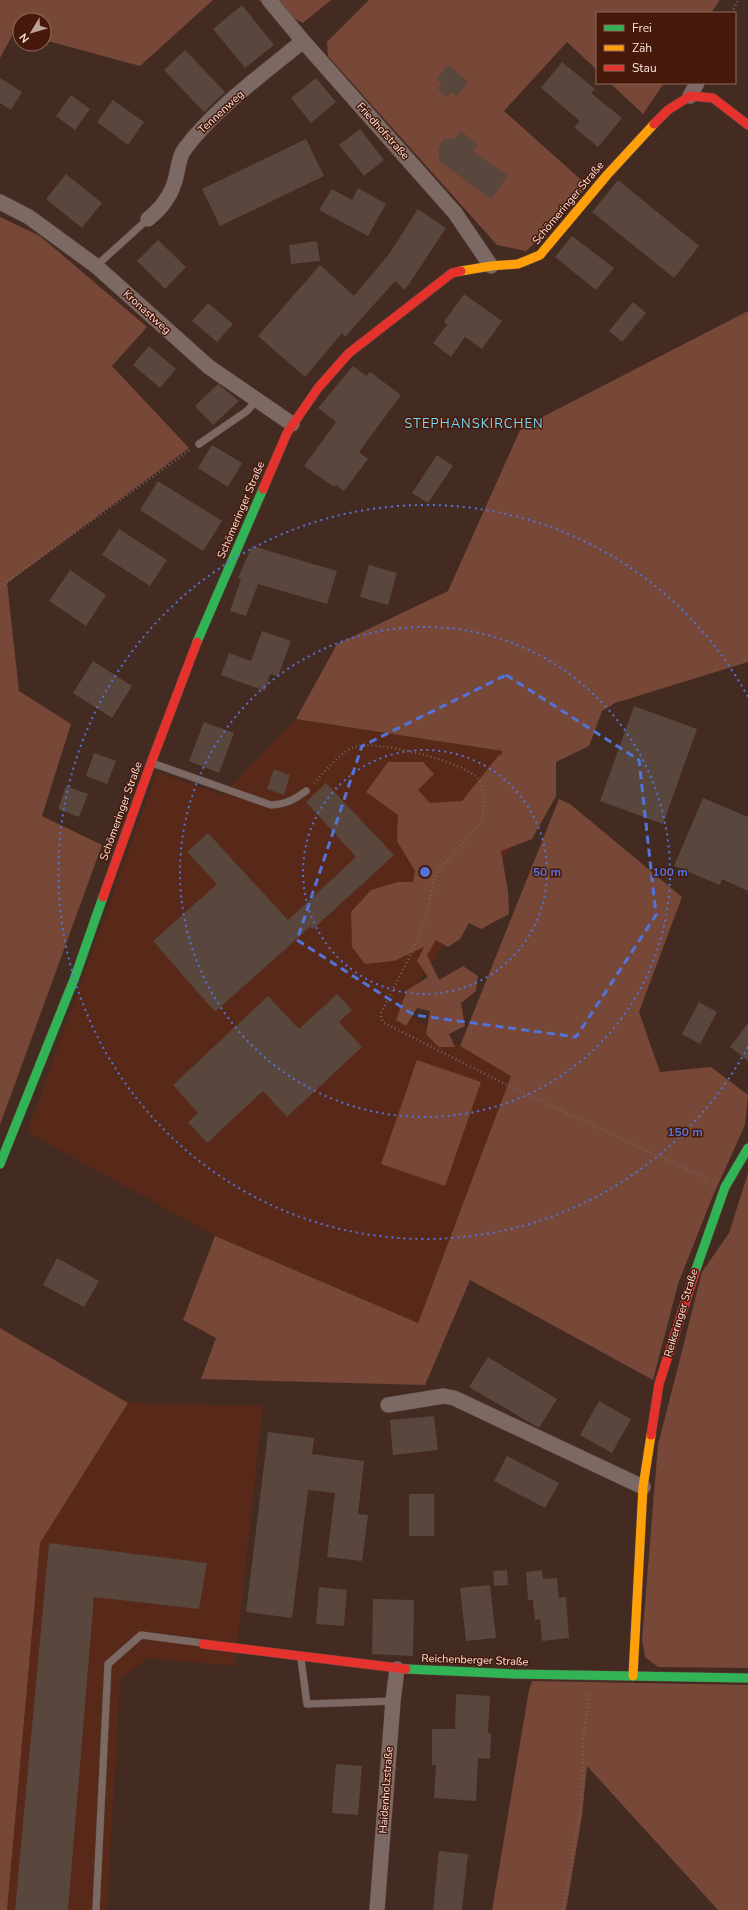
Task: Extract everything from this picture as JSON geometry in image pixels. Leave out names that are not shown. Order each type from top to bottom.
[{"type":"street","name":"Friedhofstraße","points":[[269,0],[303,41],[455,213],[491,266]]},
{"type":"street","name":"Tennenweg","points":[[148,219],[160,210],[176,179],[182,152],[204,125],[303,41]]},
{"type":"street","name":"Schömeringer Straße","points":[[0,1164],[75,977],[151,763],[198,641],[292,424],[318,388],[354,348],[452,273],[491,266],[518,264],[540,255],[646,131],[668,110],[694,90],[713,98],[748,125]]},
{"type":"street","name":"Kronastweg","points":[[0,202],[29,217],[96,266],[209,367],[292,424]]},
{"type":"street","name":"Reikeringer Straße","points":[[633,1676],[643,1487],[659,1384],[689,1287],[726,1187],[748,1148]]},
{"type":"street","points":[[388,1405],[444,1396],[454,1398],[643,1487]]},
{"type":"street","name":"Reichenberger Straße","points":[[203,1644],[397,1669],[748,1678]]},
{"type":"street","name":"Haidenholzstraße","points":[[377,1910],[393,1701],[397,1669]]},
{"type":"lane","points":[[96,266],[148,219]]},
{"type":"lane","points":[[199,444],[247,411],[257,400]]},
{"type":"lane","points":[[151,763],[271,805],[293,801],[306,791]]},
{"type":"lane","points":[[96,1910],[108,1664],[141,1635],[203,1644]]},
{"type":"lane","points":[[301,1657],[307,1704],[393,1701]]},
{"type":"path","points":[[732,12],[738,0]]},
{"type":"path","points":[[0,587],[199,444]]},
{"type":"path","points":[[306,791],[345,752],[364,745],[424,754],[473,772],[482,788],[483,813],[480,823],[435,874],[427,914],[413,950],[381,1013],[381,1018],[384,1023],[513,1088],[726,1187]]},
{"type":"path","points":[[563,1910],[582,1798],[583,1740],[592,1675]]},
{"type":"highlighted area","points":[[506,675],[639,760],[656,915],[576,1037],[414,1015],[297,940],[362,746]]},
{"type":"shaded area","points":[[0,0],[213,0],[140,66],[52,42],[52,12],[12,12],[12,36],[0,58]]},
{"type":"shaded area","points":[[258,0],[331,0],[303,23]]},
{"type":"shaded area","points":[[369,0],[720,0],[712,12],[596,12],[596,69],[567,42],[504,111],[588,186],[543,235],[526,251],[497,245],[328,56],[327,42]]},
{"type":"shaded area","points":[[611,84],[663,84],[643,114]]},
{"type":"shaded area","points":[[0,217],[40,236],[147,327],[112,366],[189,448],[7,583],[19,691],[71,724],[42,816],[102,845],[0,1125]]},
{"type":"shaded area","points":[[748,311],[748,662],[615,703],[602,711],[589,746],[556,762],[556,796],[532,839],[501,851],[508,891],[509,914],[481,929],[469,923],[460,939],[448,947],[436,940],[427,955],[439,980],[463,966],[478,976],[476,991],[461,1003],[465,1026],[449,1034],[455,1047],[439,1047],[426,1034],[430,1011],[417,1008],[406,1026],[396,1020],[407,990],[428,977],[417,961],[424,947],[394,961],[365,964],[352,947],[351,912],[371,890],[398,882],[413,882],[415,871],[397,841],[398,815],[366,792],[388,762],[423,762],[434,774],[418,790],[430,803],[462,801],[498,756],[502,754],[502,751],[296,719],[337,644],[448,591],[521,428]]},
{"type":"shaded area","points":[[296,719],[502,751],[513,846],[399,1009],[511,1076],[418,1323],[215,1236],[27,1132],[157,772],[222,795]]},
{"type":"shaded area","points":[[559,799],[570,804],[682,897],[639,1012],[660,1072],[711,1067],[748,1095],[745,1125],[712,1198],[678,1284],[653,1380],[470,1280],[425,1385],[201,1379],[216,1338],[183,1320],[215,1236],[418,1323],[511,1076],[460,1046]]},
{"type":"shaded area","points":[[417,1060],[481,1082],[445,1186],[381,1164]]},
{"type":"shaded area","points":[[748,1173],[748,1668],[658,1667],[645,1657],[642,1640],[658,1445],[702,1272],[729,1233]]},
{"type":"shaded area","points":[[0,1328],[128,1403],[40,1543],[7,1910],[0,1910]]},
{"type":"shaded area","points":[[128,1403],[263,1406],[235,1666],[148,1658],[120,1679],[107,1910],[7,1910],[40,1543]]},
{"type":"shaded area","points":[[532,1681],[748,1685],[748,1910],[718,1910],[587,1766],[582,1816],[566,1910],[492,1910],[529,1690]]},
{"type":"building","points":[[242,5],[274,45],[245,68],[213,29]]},
{"type":"building","points":[[185,50],[225,92],[204,112],[164,70]]},
{"type":"building","points":[[562,62],[595,89],[591,93],[622,118],[598,147],[574,127],[580,121],[541,88]]},
{"type":"building","points":[[448,65],[468,82],[457,96],[452,92],[447,97],[438,89],[442,84],[436,79]]},
{"type":"building","points":[[0,78],[22,92],[11,110],[0,103]]},
{"type":"building","points":[[316,78],[336,102],[311,123],[291,98]]},
{"type":"building","points":[[71,95],[90,109],[75,130],[56,116]]},
{"type":"building","points":[[113,100],[144,122],[128,145],[97,122]]},
{"type":"building","points":[[360,129],[384,160],[364,176],[339,145]]},
{"type":"building","points":[[460,131],[478,144],[473,151],[508,176],[491,199],[439,161],[438,148],[444,139],[456,138]]},
{"type":"building","points":[[306,139],[324,176],[220,226],[202,189]]},
{"type":"building","points":[[66,174],[102,203],[82,228],[46,199]]},
{"type":"building","points":[[618,180],[699,246],[674,278],[592,212]]},
{"type":"building","points":[[358,188],[386,204],[368,236],[319,210],[332,189],[352,200]]},
{"type":"building","points":[[418,209],[446,228],[405,290],[395,281],[345,337],[342,333],[305,377],[258,336],[320,265],[354,296],[389,254]]},
{"type":"building","points":[[572,236],[614,268],[596,290],[555,257]]},
{"type":"building","points":[[158,240],[186,267],[165,289],[137,261]]},
{"type":"building","points":[[317,241],[320,261],[291,264],[289,245]]},
{"type":"building","points":[[464,294],[502,321],[482,349],[465,337],[451,357],[433,343],[447,325],[444,322]]},
{"type":"building","points":[[633,302],[646,313],[622,342],[609,331]]},
{"type":"building","points":[[208,303],[233,324],[217,342],[192,321]]},
{"type":"building","points":[[149,346],[176,369],[160,388],[133,365]]},
{"type":"building","points":[[353,366],[366,376],[370,372],[401,395],[359,452],[368,459],[344,491],[336,485],[334,487],[304,466],[336,422],[318,408]]},
{"type":"building","points":[[218,384],[239,401],[213,425],[195,406]]},
{"type":"building","points":[[212,445],[242,463],[228,487],[198,468]]},
{"type":"building","points":[[437,455],[453,466],[428,503],[412,493]]},
{"type":"building","points":[[158,481],[222,521],[203,551],[140,510]]},
{"type":"building","points":[[119,529],[167,560],[150,586],[102,555]]},
{"type":"building","points":[[252,546],[337,571],[327,604],[258,584],[246,616],[230,611],[241,579],[238,578]]},
{"type":"building","points":[[369,565],[397,573],[388,605],[360,597]]},
{"type":"building","points":[[70,570],[106,595],[86,626],[49,601]]},
{"type":"building","points":[[262,631],[291,641],[278,676],[270,674],[265,691],[221,675],[229,653],[251,661]]},
{"type":"building","points":[[93,661],[132,686],[112,718],[73,693]]},
{"type":"building","points":[[634,706],[697,729],[663,824],[600,801]]},
{"type":"building","points":[[204,722],[234,733],[219,773],[189,761]]},
{"type":"building","points":[[94,753],[116,761],[107,784],[86,776]]},
{"type":"building","points":[[274,769],[290,775],[284,795],[267,789]]},
{"type":"building","points":[[326,783],[394,855],[313,929],[310,927],[215,1012],[153,941],[217,884],[187,852],[208,833],[288,920],[356,857],[306,802]]},
{"type":"building","points":[[66,786],[88,794],[79,817],[58,809]]},
{"type":"building","points":[[703,798],[748,817],[748,891],[722,879],[720,885],[674,866]]},
{"type":"building","points":[[337,994],[352,1010],[339,1022],[362,1047],[287,1117],[263,1091],[207,1143],[188,1122],[198,1113],[173,1085],[268,996],[299,1029]]},
{"type":"building","points":[[699,1002],[717,1012],[700,1044],[682,1034]]},
{"type":"building","points":[[748,1023],[748,1061],[730,1047]]},
{"type":"building","points":[[57,1258],[99,1281],[84,1307],[43,1285]]},
{"type":"building","points":[[488,1357],[557,1399],[539,1428],[469,1387]]},
{"type":"building","points":[[599,1401],[631,1419],[612,1453],[580,1435]]},
{"type":"building","points":[[434,1416],[438,1450],[393,1455],[390,1420]]},
{"type":"building","points":[[268,1432],[314,1438],[312,1454],[364,1461],[358,1514],[368,1515],[362,1561],[327,1557],[335,1493],[308,1490],[292,1618],[246,1612]]},
{"type":"building","points":[[507,1456],[559,1483],[545,1508],[494,1481]]},
{"type":"building","points":[[409,1494],[434,1494],[434,1536],[409,1536]]},
{"type":"building","points":[[49,1543],[207,1563],[199,1609],[94,1597],[68,1910],[15,1910]]},
{"type":"building","points":[[507,1570],[508,1585],[494,1586],[493,1571]]},
{"type":"building","points":[[542,1570],[543,1579],[557,1578],[559,1598],[566,1597],[569,1638],[542,1641],[540,1619],[535,1620],[533,1600],[528,1600],[526,1572]]},
{"type":"building","points":[[490,1585],[496,1638],[466,1641],[460,1588]]},
{"type":"building","points":[[319,1587],[347,1590],[344,1626],[316,1624]]},
{"type":"building","points":[[373,1599],[414,1600],[413,1656],[372,1654]]},
{"type":"building","points":[[456,1694],[490,1696],[488,1733],[491,1733],[490,1759],[478,1758],[476,1801],[434,1798],[436,1765],[432,1765],[432,1729],[455,1729]]},
{"type":"building","points":[[336,1764],[362,1766],[358,1815],[332,1813]]},
{"type":"building","points":[[439,1851],[468,1854],[462,1910],[433,1910]]},
{"type":"traffic: fast","points":[[197,642],[263,489]]},
{"type":"traffic: fast","points":[[0,1164],[75,977],[103,897]]},
{"type":"traffic: fast","points":[[695,1272],[725,1187],[748,1148]]},
{"type":"traffic: fast","points":[[406,1669],[514,1674],[748,1678]]},
{"type":"traffic: slow","points":[[461,271],[491,266],[518,264],[540,255],[607,175],[654,124]]},
{"type":"traffic: slow","points":[[633,1676],[643,1487],[651,1435]]},
{"type":"traffic: jam","points":[[654,124],[668,110],[690,96],[713,98],[748,125]]},
{"type":"traffic: jam","points":[[263,489],[287,433],[318,388],[349,353],[452,273],[461,271]]},
{"type":"traffic: jam","points":[[103,897],[151,763],[197,642]]},
{"type":"traffic: jam","points":[[651,1435],[659,1384],[695,1272]]},
{"type":"traffic: jam","points":[[203,1644],[406,1669]]},
{"type":"district","name":"STEPHANSKIRCHEN","points":[[474,424]]}]
